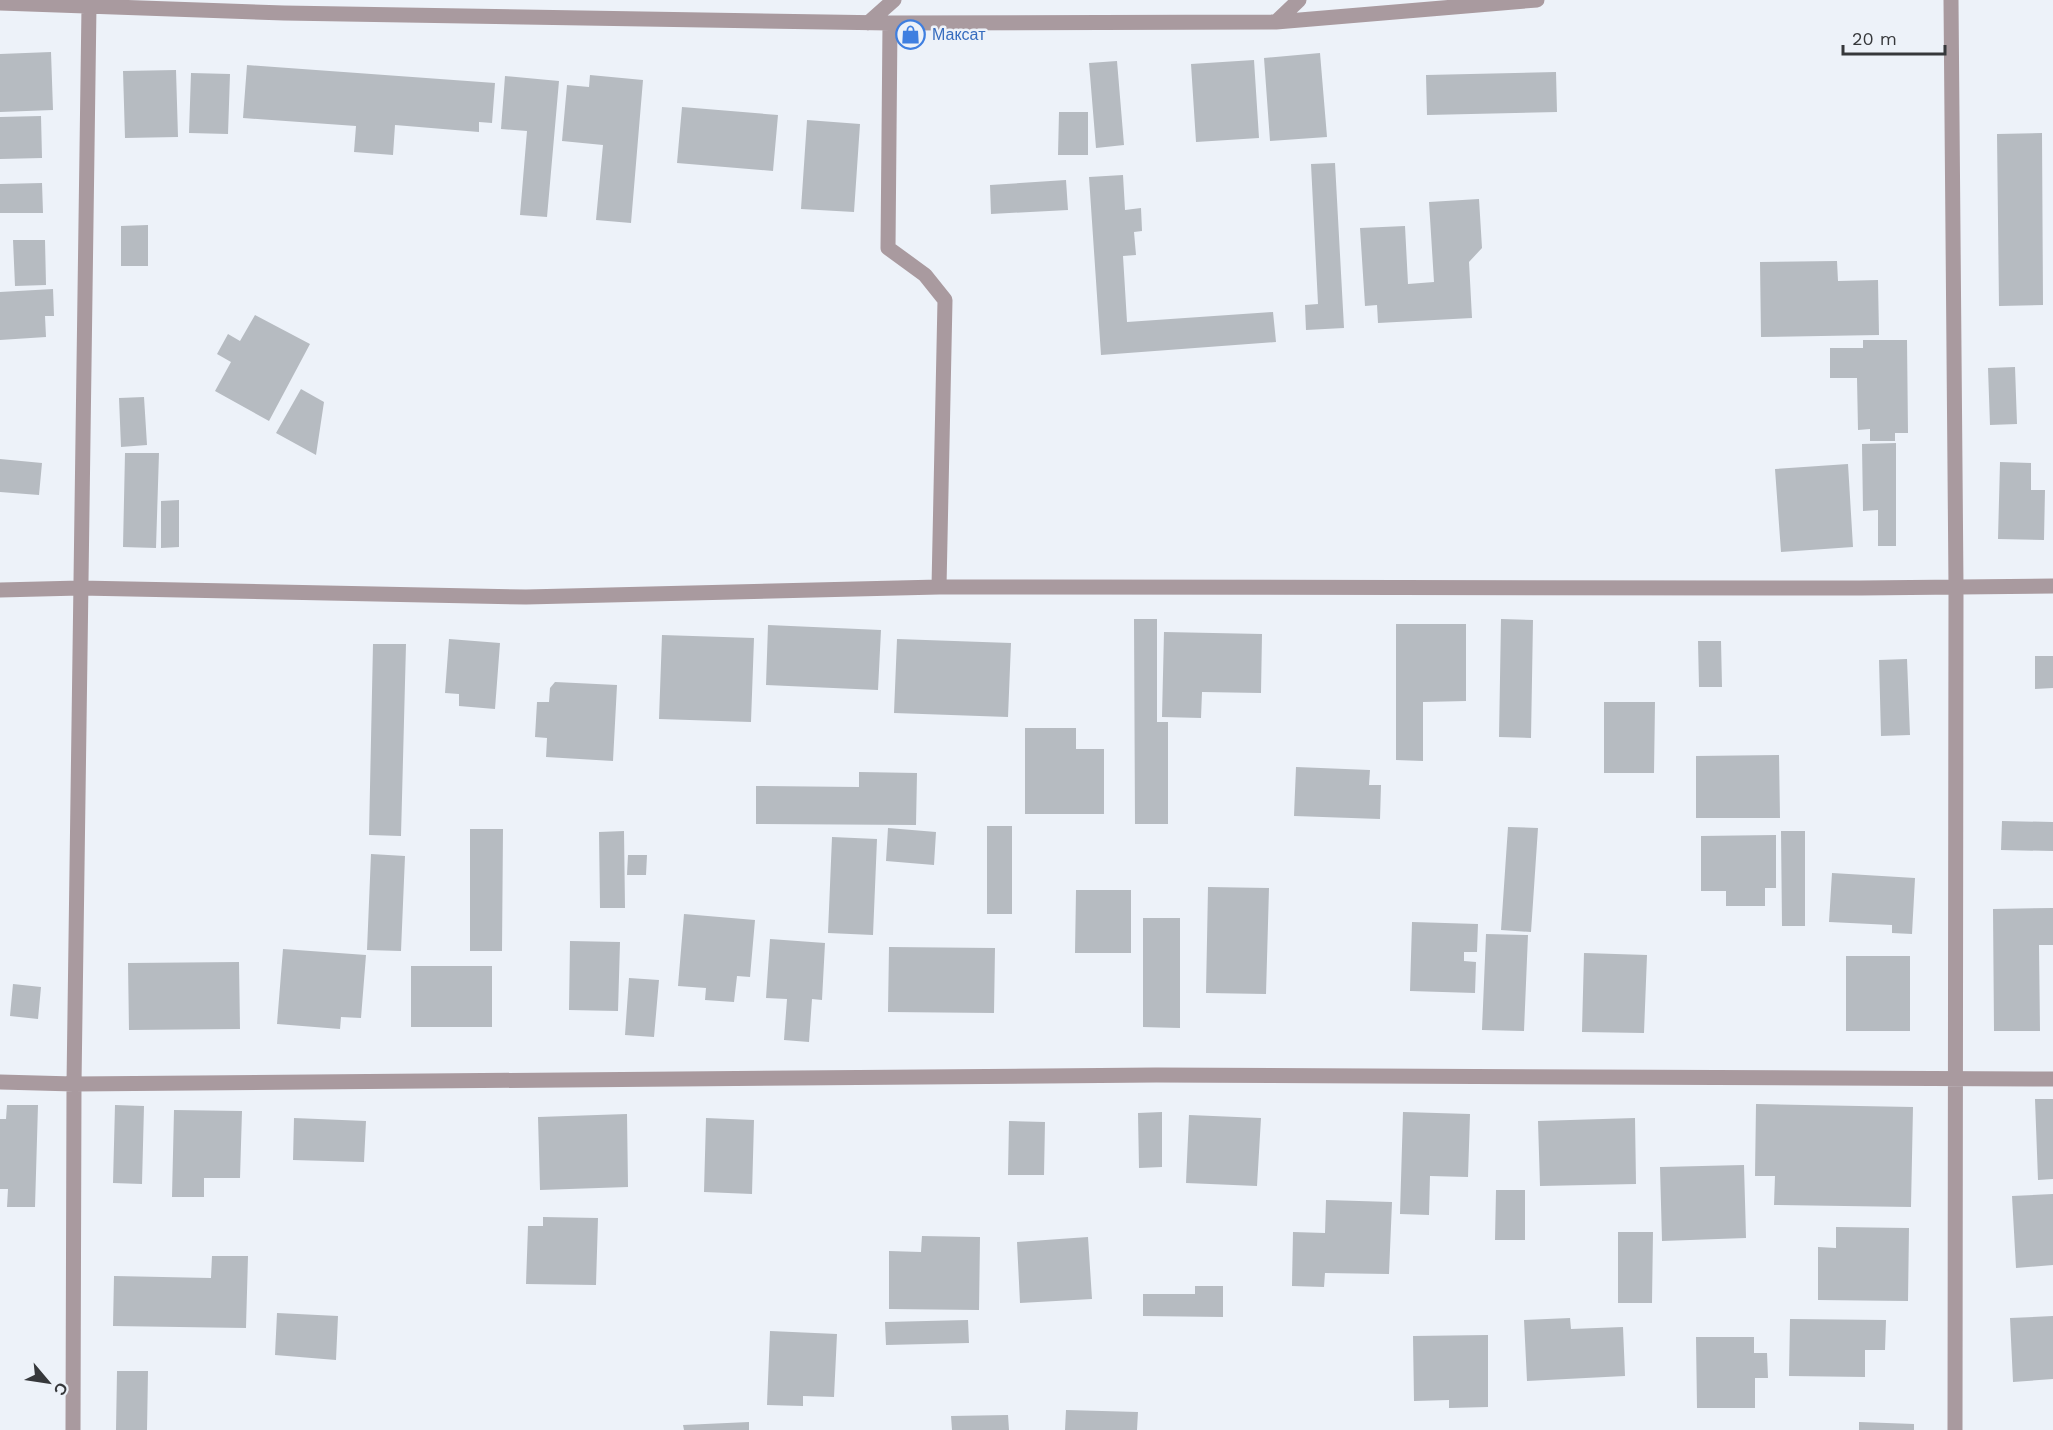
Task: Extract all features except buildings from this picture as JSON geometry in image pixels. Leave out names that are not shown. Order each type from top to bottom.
[{"type":"street","points":[[868,23],[894,0]]},
{"type":"street","points":[[1276,22],[1299,0]]},
{"type":"street","points":[[0,3],[89,6],[283,6],[891,23],[1276,22],[1537,0]]},
{"type":"street","points":[[1951,0],[1956,586],[1956,1430]]},
{"type":"street","points":[[73,1430],[74,1084],[89,6]]},
{"type":"street","points":[[891,23],[888,248],[925,275],[945,300],[939,587]]},
{"type":"street","points":[[0,590],[80,588],[526,597],[939,587],[1861,588],[2053,586]]},
{"type":"street","points":[[0,1082],[74,1084],[1156,1075],[2053,1079]]},
{"type":"place","name":"Максат","points":[[911,34]]}]
